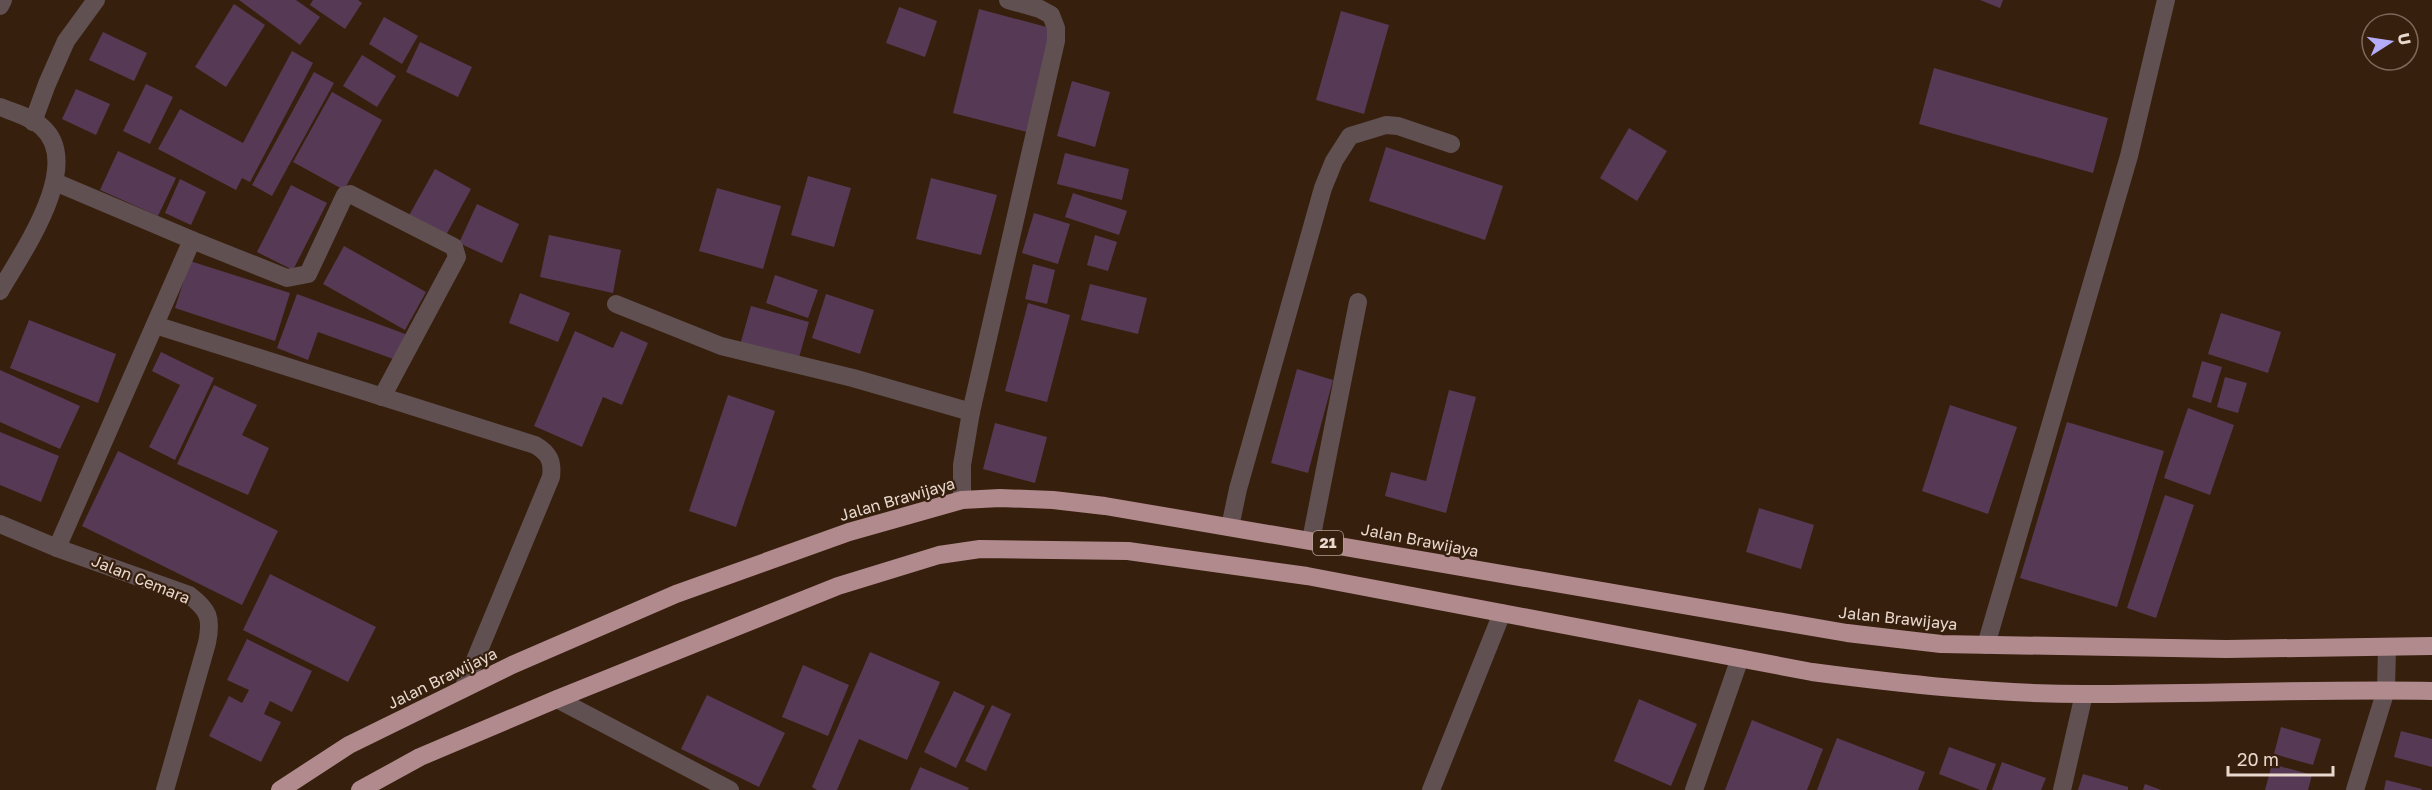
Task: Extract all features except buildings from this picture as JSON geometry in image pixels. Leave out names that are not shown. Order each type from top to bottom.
[{"type":"highway","name":"Jalan Brawijaya","points":[[280,790],[349,745],[462,689],[676,594],[849,532],[962,500],[1000,498],[1053,500],[1105,506],[1847,633],[1941,644],[2226,648],[2432,646]]},
{"type":"highway","name":"21","points":[[360,790],[420,757],[557,699],[838,586],[939,555],[980,549],[1128,551],[1307,576],[1812,672],[1890,682],[1994,691],[2084,694],[2432,691]]},
{"type":"street","points":[[0,6],[3,0]]},
{"type":"street","points":[[29,119],[66,41],[96,0]]},
{"type":"street","points":[[962,500],[962,465],[971,412],[1056,41],[1056,28],[1051,15],[1040,9],[1008,0]]},
{"type":"street","points":[[1986,645],[2129,156],[2166,0]]},
{"type":"street","points":[[0,107],[42,127],[52,141],[56,161],[55,182],[42,218],[0,291]]},
{"type":"street","points":[[1230,527],[1238,489],[1323,188],[1334,162],[1350,136],[1386,125],[1398,126],[1451,144]]},
{"type":"street","points":[[55,182],[287,278],[308,274],[335,214],[345,195],[350,194],[454,247],[457,257],[382,397]]},
{"type":"street","points":[[57,548],[192,240]]},
{"type":"street","points":[[1311,540],[1358,302]]},
{"type":"street","points":[[616,303],[721,346],[853,378],[971,412]]},
{"type":"street","points":[[155,324],[545,450],[553,466],[551,477],[462,689]]},
{"type":"street","name":"Jalan Cemara","points":[[0,524],[57,548],[189,595],[202,605],[211,623],[202,666],[165,781],[165,790]]},
{"type":"street","points":[[1431,790],[1502,613]]},
{"type":"street","points":[[2355,790],[2386,690],[2387,648]]},
{"type":"street","points":[[1694,790],[1740,658]]},
{"type":"street","points":[[2062,790],[2084,694]]},
{"type":"street","points":[[557,699],[730,790]]}]
